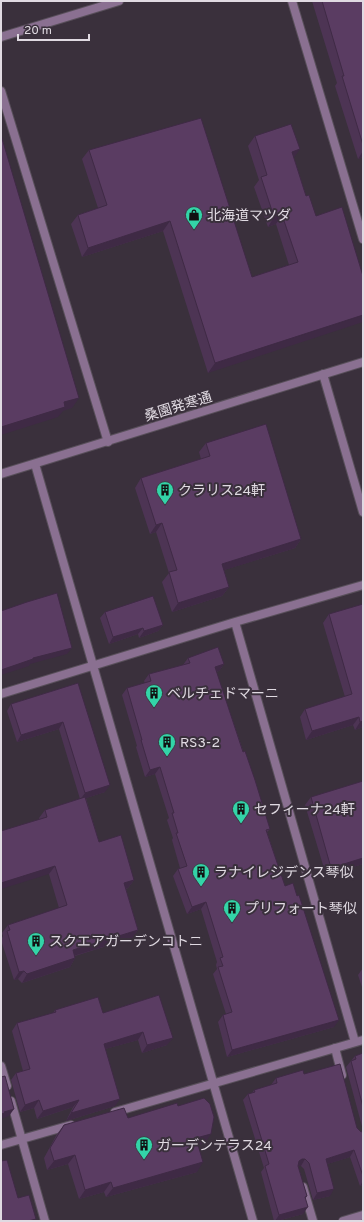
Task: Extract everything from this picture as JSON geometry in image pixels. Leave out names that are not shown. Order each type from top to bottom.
[{"type":"street","points":[[1,37],[118,1]]},
{"type":"street","points":[[292,1],[363,239]]},
{"type":"street","points":[[1,91],[108,442]]},
{"type":"street","name":"桑園発寒通","points":[[1,474],[363,362]]},
{"type":"street","points":[[323,374],[363,512]]},
{"type":"street","points":[[35,464],[253,1221]]},
{"type":"street","points":[[1,694],[363,585]]},
{"type":"street","points":[[109,1114],[359,1041],[236,622]]},
{"type":"street","points":[[335,1048],[344,1084]]},
{"type":"street","points":[[1,1066],[45,1221]]},
{"type":"street","points":[[1,1145],[79,1123]]},
{"type":"street","points":[[301,1178],[313,1221]]},
{"type":"street","points":[[342,1221],[363,1215]]},
{"type":"building","points":[[322,1],[363,1],[363,145],[342,76],[344,76]]},
{"type":"building","points":[[201,118],[252,277],[298,262],[282,215],[274,217],[261,177],[267,175],[255,136],[291,124],[300,149],[292,152],[306,196],[309,195],[316,216],[342,207],[363,276],[363,315],[215,363],[170,221],[88,248],[78,215],[107,205],[89,150]]},
{"type":"building","points":[[1,135],[79,398],[64,402],[65,407],[1,427]]},
{"type":"building","points":[[266,424],[301,539],[222,564],[229,587],[178,603],[169,572],[177,570],[162,523],[156,525],[141,478],[210,456],[206,443]]},
{"type":"building","points":[[57,593],[72,648],[33,658],[1,670],[1,611]]},
{"type":"building","points":[[153,596],[163,625],[144,631],[143,628],[113,637],[105,612]]},
{"type":"building","points":[[363,604],[363,721],[360,722],[359,717],[312,731],[305,709],[352,694],[329,614]]},
{"type":"building","points":[[218,647],[224,664],[215,667],[243,752],[245,751],[255,780],[270,829],[266,830],[285,886],[293,883],[297,896],[299,895],[339,1020],[232,1050],[223,1015],[232,1012],[218,967],[223,966],[220,958],[223,957],[206,902],[192,907],[178,869],[187,866],[176,833],[178,833],[172,813],[174,813],[160,767],[150,770],[127,688],[151,681],[149,674],[190,663],[188,658]]},
{"type":"building","points":[[78,683],[110,785],[85,793],[63,722],[21,735],[11,704]]},
{"type":"building","points":[[363,781],[363,858],[331,868],[311,797]]},
{"type":"building","points":[[85,797],[99,842],[121,835],[134,880],[124,883],[138,930],[73,950],[75,958],[27,974],[24,971],[19,972],[7,931],[10,930],[8,925],[67,905],[55,866],[1,883],[1,831],[47,817],[45,810]]},
{"type":"building","points":[[159,995],[173,1038],[147,1045],[143,1032],[104,1044],[120,1099],[71,1113],[79,1100],[43,1111],[39,1100],[25,1105],[16,1073],[30,1069],[17,1023],[56,1012],[55,1010],[98,997],[103,1013]]},
{"type":"building","points":[[363,1053],[363,1107],[351,1061],[356,1059],[355,1056]]},
{"type":"building","points":[[340,1064],[357,1128],[361,1132],[363,1131],[363,1176],[354,1150],[326,1159],[334,1189],[317,1193],[309,1163],[305,1159],[302,1159],[299,1161],[298,1166],[307,1196],[305,1197],[308,1207],[279,1215],[265,1166],[269,1164],[248,1094],[255,1092],[254,1090],[277,1083],[276,1078],[303,1070],[304,1074]]},
{"type":"building","points":[[5,1076],[14,1109],[1,1114],[1,1077]]},
{"type":"building","name":"ガーデンテラス24","points":[[204,1098],[210,1104],[214,1117],[211,1134],[196,1138],[203,1162],[113,1188],[111,1182],[85,1190],[75,1155],[54,1161],[50,1148],[64,1125],[124,1108],[128,1118],[177,1103],[178,1106]]},
{"type":"building","points":[[7,1160],[18,1198],[29,1195],[36,1219],[28,1221],[1,1221],[1,1161]]},
{"type":"place","name":"北海道マツダ","points":[[194,230]]},
{"type":"place","name":"クラリス24軒","points":[[165,505]]},
{"type":"place","name":"ベルチェドマーニ","points":[[154,708]]},
{"type":"place","name":"RS3-2","points":[[167,757]]},
{"type":"place","name":"セフィーナ24軒","points":[[241,824]]},
{"type":"place","name":"ラナイレジデンス琴似","points":[[201,887]]},
{"type":"place","name":"プリフォート琴似","points":[[232,923]]},
{"type":"place","name":"スクエアガーデンコトニ","points":[[36,956]]},
{"type":"place","name":"ガーデンテラス24","points":[[144,1160]]}]
